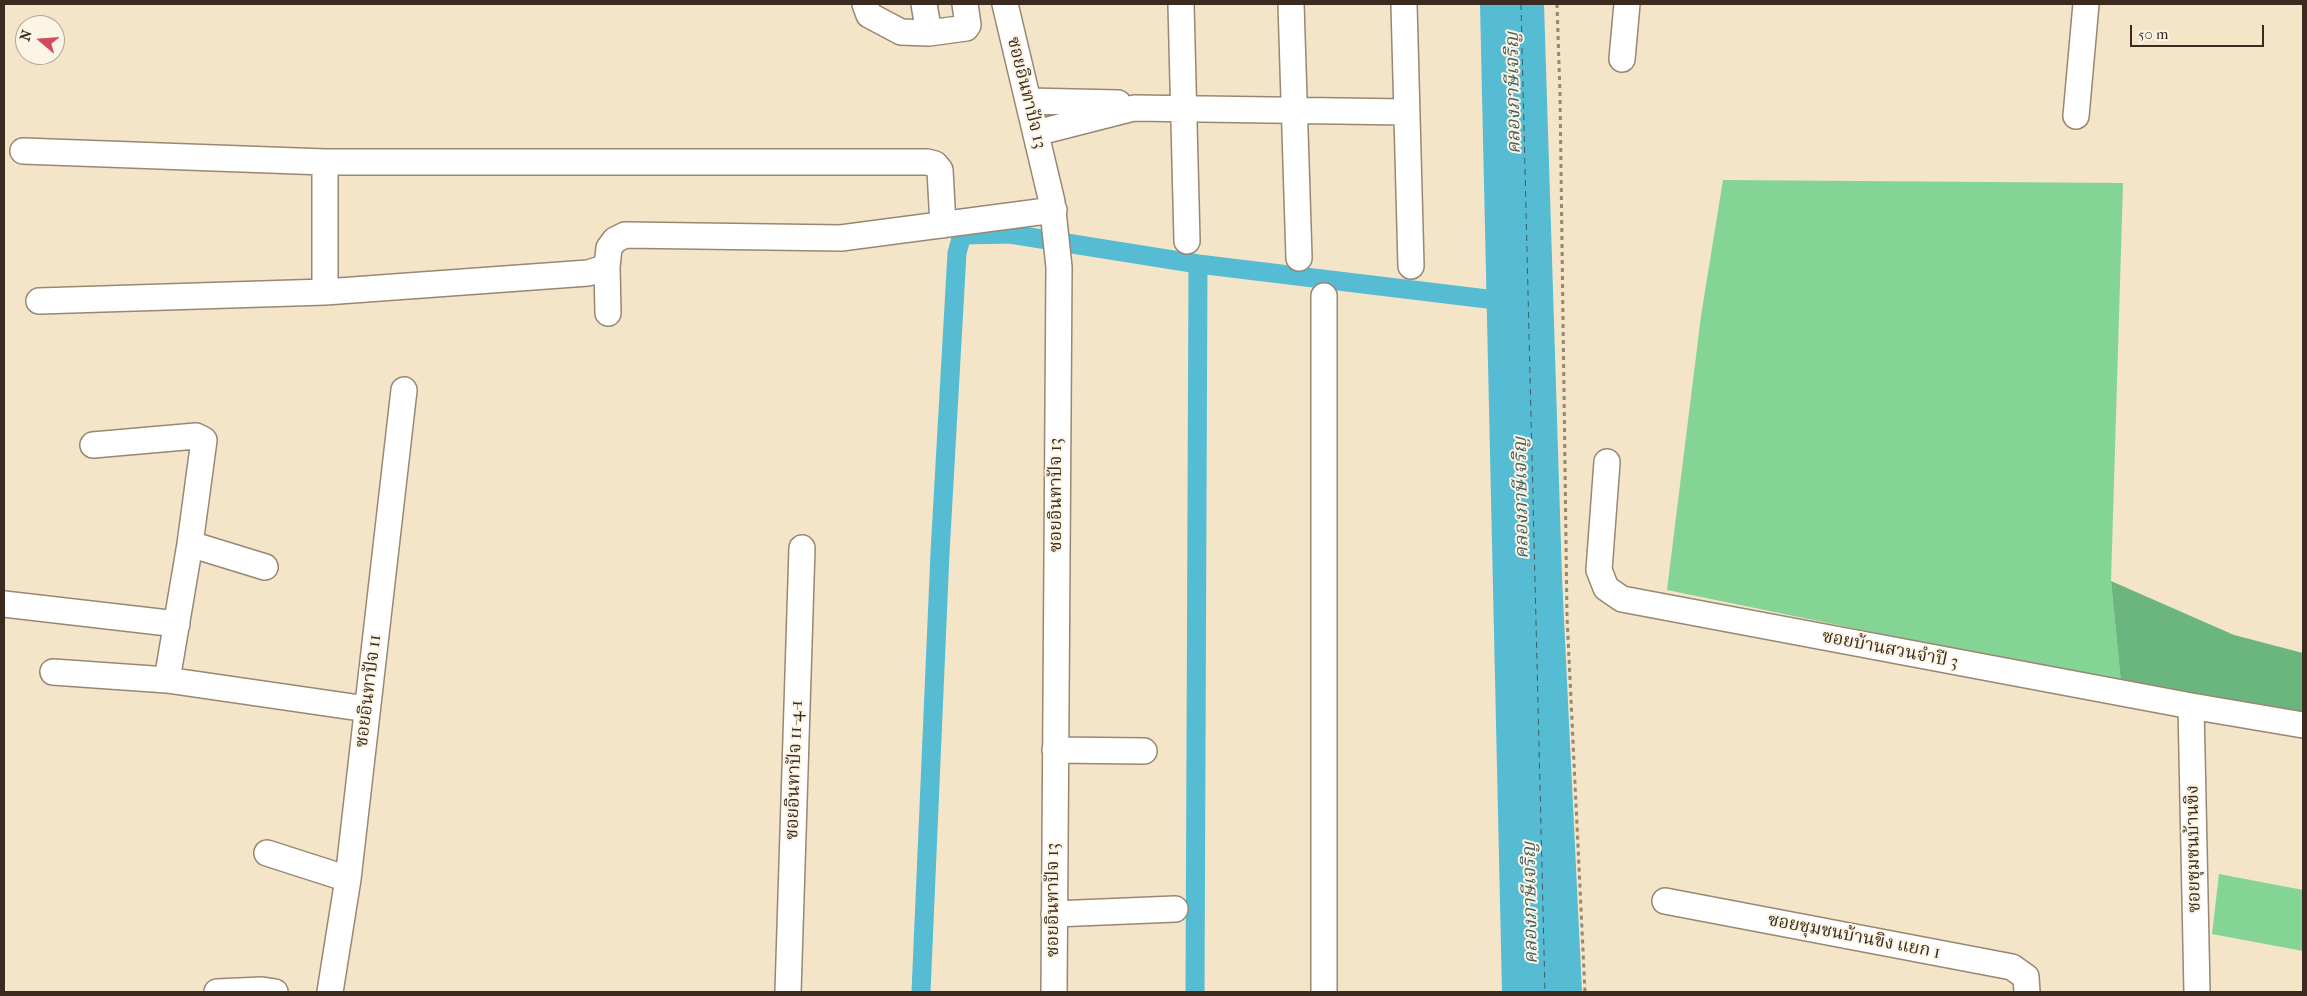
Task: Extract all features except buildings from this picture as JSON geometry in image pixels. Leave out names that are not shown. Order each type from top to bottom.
[{"type":"street","points":[[865,4],[870,15],[900,32],[929,34],[966,28],[968,25],[965,4]]},
{"type":"street","points":[[924,4],[929,34]]},
{"type":"street","name":"ซอยอินทาปัจ 13","points":[[1005,4],[1036,133],[1056,228],[1059,267],[1054,992]]},
{"type":"street","points":[[1181,4],[1186,241]]},
{"type":"street","points":[[1292,4],[1299,258]]},
{"type":"street","points":[[1404,4],[1411,266]]},
{"type":"street","points":[[1622,59],[1627,4]]},
{"type":"street","points":[[2076,116],[2086,4]]},
{"type":"street","points":[[1028,101],[1118,103],[1134,108]]},
{"type":"street","points":[[1036,133],[1134,108],[1406,112]]},
{"type":"street","points":[[23,151],[326,162],[927,162],[935,164],[940,170],[943,225]]},
{"type":"street","points":[[325,292],[326,162]]},
{"type":"street","points":[[608,313],[607,267],[609,248],[615,240],[625,235],[841,238],[943,225],[1056,228]]},
{"type":"street","points":[[39,301],[325,292],[588,273],[607,267]]},
{"type":"street","points":[[1324,296],[1324,992]]},
{"type":"street","name":"ซอยอินทาปัจ 11","points":[[330,992],[348,879],[404,390]]},
{"type":"street","points":[[93,445],[196,436],[204,440],[190,544],[167,680]]},
{"type":"street","name":"ซอยบ้านสวนจำปี 3","points":[[1607,462],[1599,570],[1606,588],[1622,599],[2191,706],[2303,725]]},
{"type":"street","points":[[190,544],[265,567]]},
{"type":"street","name":"ซอยอินทาปัจ 11-4-1","points":[[788,992],[802,548]]},
{"type":"street","points":[[4,604],[177,624]]},
{"type":"street","points":[[53,672],[167,680],[367,709]]},
{"type":"street","name":"ซอยชุมชนบ้านขิง","points":[[2191,706],[2197,992]]},
{"type":"street","points":[[1055,750],[1144,751]]},
{"type":"street","points":[[267,853],[348,879]]},
{"type":"street","name":"ซอยชุมชนบ้านขิง แยก 1","points":[[1665,901],[2012,967],[2026,978],[2027,992]]},
{"type":"street","points":[[1054,914],[1175,910]]},
{"type":"street","points":[[217,992],[262,990],[275,992]]},
{"type":"path","points":[[1557,4],[1560,94],[1567,616],[1585,992]]},
{"type":"green space","points":[[1723,180],[2123,183],[2111,581],[2121,683],[1667,590],[1701,316]]},
{"type":"green space","points":[[2111,581],[2234,635],[2303,653],[2303,714],[2121,683]]},
{"type":"green space","points":[[2219,874],[2303,890],[2303,951],[2212,934]]},
{"type":"water","name":"คลองภาษีเจริญ","points":[[1480,4],[1544,4],[1562,578],[1582,992],[1502,992]]},
{"type":"waterway","points":[[921,992],[940,553],[957,253],[962,235],[1010,234],[1198,264],[1512,302]]},
{"type":"waterway","points":[[1195,992],[1198,264]]},
{"type":"ferry route","points":[[1521,4],[1545,992]]}]
